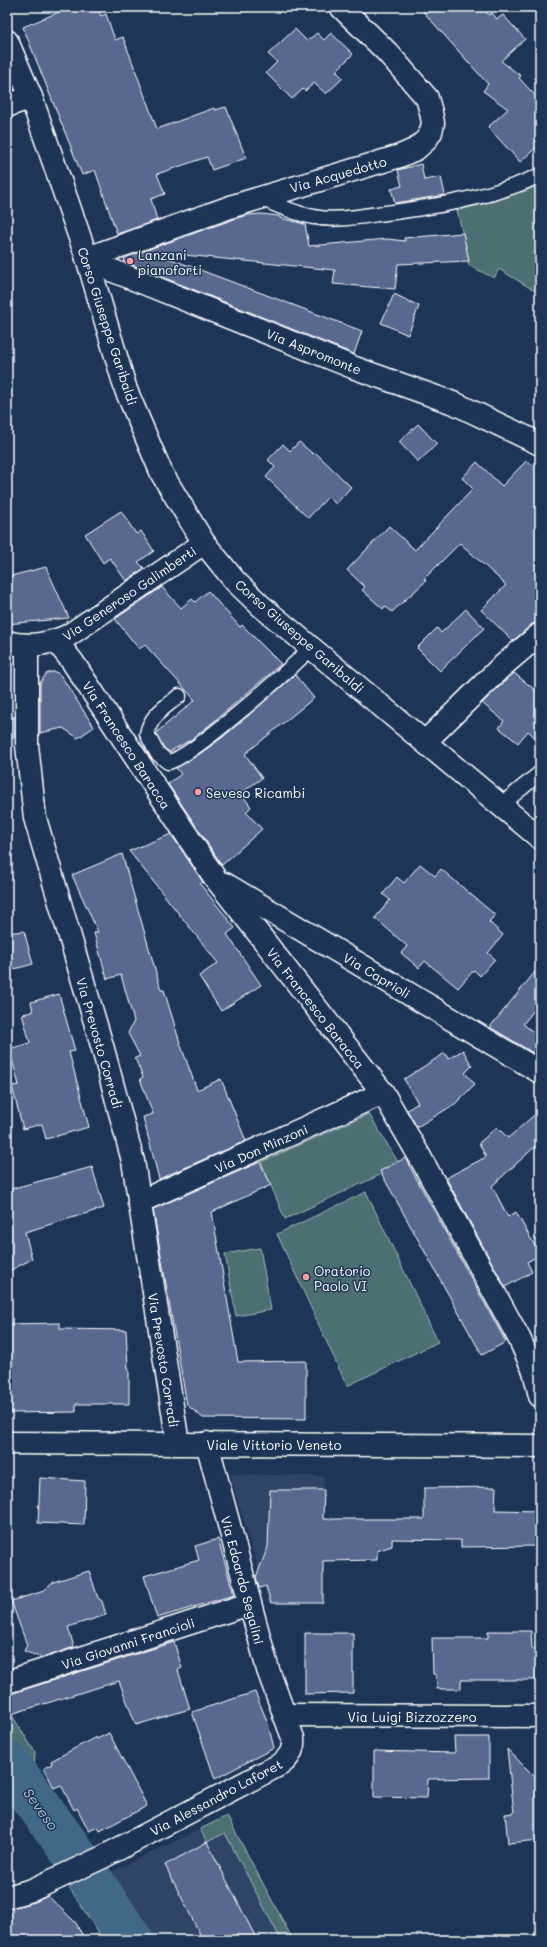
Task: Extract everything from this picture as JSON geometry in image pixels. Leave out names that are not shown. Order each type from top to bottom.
[{"type":"street","name":"Via Acquedotto","points":[[87,258],[190,220],[400,156],[416,149],[426,140],[431,132],[432,112],[427,98],[388,53],[341,7]]},
{"type":"street","name":"Corso Giuseppe Garibaldi","points":[[7,41],[31,97],[87,258],[126,390],[162,474],[204,543],[235,581],[251,596],[540,838]]},
{"type":"street","points":[[7,106],[31,97]]},
{"type":"street","name":"Via Aspromonte","points":[[87,258],[111,270],[348,365],[456,404],[540,444]]},
{"type":"street","name":"Via Generoso Galimberti","points":[[17,643],[56,642],[69,635],[204,543]]},
{"type":"street","points":[[425,742],[499,669],[540,634]]},
{"type":"street","name":"Via Francesco Baracca","points":[[56,642],[76,668],[215,878],[340,1041],[383,1093],[420,1157],[519,1338],[534,1371],[540,1396]]},
{"type":"street","name":"Via Prevosto Corradi","points":[[17,643],[35,818],[111,1079],[133,1161],[178,1443]]},
{"type":"street","name":"Via Caprioli","points":[[215,878],[540,1072]]},
{"type":"street","name":"Via Don Minzoni","points":[[139,1202],[383,1093]]},
{"type":"street","name":"Viale Vittorio Veneto","points":[[7,1443],[540,1446]]},
{"type":"street","name":"Via Edoardo Segalini","points":[[207,1443],[249,1604],[268,1670],[284,1715]]},
{"type":"street","name":"Via Giovanni Francioli","points":[[7,1682],[249,1604]]},
{"type":"street","name":"Via Luigi Bizzozzero","points":[[284,1715],[540,1716]]},
{"type":"street","name":"Via Alessandro Laforet","points":[[7,1897],[32,1890],[103,1858],[286,1760],[291,1753],[293,1746],[292,1738],[284,1715]]},
{"type":"lane","points":[[259,198],[293,212],[315,218],[355,217],[412,210],[496,192],[521,184],[540,175]]},
{"type":"lane","points":[[179,696],[155,716],[148,725],[147,734],[157,753],[163,760],[168,762],[180,758],[215,731],[291,668],[312,648]]},
{"type":"lane","points":[[501,805],[540,774]]},
{"type":"shaded area","points":[[230,1474],[324,1476],[323,1603],[271,1603],[269,1605]]},
{"type":"shaded area","points":[[200,1829],[207,1842],[225,1833],[281,1940],[154,1940],[109,1873]]},
{"type":"green space","points":[[540,184],[540,294],[499,269],[494,278],[468,265],[469,260],[456,206],[526,191]]},
{"type":"green space","points":[[369,1114],[398,1162],[382,1174],[285,1219],[261,1162]]},
{"type":"green space","points":[[366,1192],[438,1342],[347,1386],[277,1234]]},
{"type":"green space","points":[[260,1248],[271,1310],[236,1316],[225,1254]]},
{"type":"green space","points":[[7,1703],[11,1714],[35,1752],[34,1773],[7,1737]]},
{"type":"green space","points":[[227,1816],[293,1940],[281,1940],[225,1833],[207,1842],[200,1829]]},
{"type":"green space","points":[[73,1885],[111,1940],[103,1940],[69,1887]]},
{"type":"building","points":[[71,7],[97,7],[101,16],[106,14],[115,40],[123,37],[157,129],[214,108],[215,110],[226,107],[246,158],[212,170],[207,157],[157,174],[165,194],[151,199],[157,220],[117,234],[95,170],[82,175],[23,27]]},
{"type":"building","points":[[419,7],[481,7],[489,15],[492,13],[497,19],[503,15],[525,39],[501,61],[521,76],[519,78],[540,101],[540,144],[520,162],[488,127],[508,109],[483,91],[488,84]]},
{"type":"building","points":[[295,29],[307,41],[317,33],[324,40],[331,33],[353,54],[336,71],[343,78],[326,94],[314,83],[305,91],[303,89],[292,99],[266,73],[277,62],[268,54]]},
{"type":"building","points":[[421,164],[424,180],[441,177],[445,195],[395,203],[391,189],[402,186],[398,170]]},
{"type":"building","points":[[262,214],[279,216],[280,218],[305,224],[309,246],[387,239],[405,241],[404,238],[463,233],[469,261],[398,264],[395,289],[333,284],[335,270],[164,253],[163,256],[362,331],[354,354],[125,262],[124,258],[237,218],[248,215]]},
{"type":"building","points":[[394,294],[419,306],[408,335],[381,323]]},
{"type":"building","points":[[418,424],[437,444],[418,462],[399,442]]},
{"type":"building","points":[[299,442],[313,454],[315,452],[351,487],[336,504],[328,497],[308,518],[266,477],[275,467],[268,460],[283,444],[290,451]]},
{"type":"building","points":[[526,461],[540,468],[540,622],[532,624],[513,641],[481,610],[506,585],[460,543],[424,579],[426,581],[392,612],[385,606],[383,609],[362,590],[365,587],[347,570],[389,526],[415,550],[473,489],[462,478],[477,462],[502,486]]},
{"type":"building","points":[[121,511],[136,534],[141,531],[154,551],[138,562],[144,568],[126,581],[110,558],[103,563],[85,534]]},
{"type":"building","points":[[46,567],[69,618],[7,624],[7,577]]},
{"type":"building","points":[[162,587],[181,608],[192,599],[195,602],[208,591],[240,627],[242,625],[281,664],[192,739],[169,752],[164,748],[156,733],[195,700],[145,645],[139,649],[115,619]]},
{"type":"building","points":[[466,609],[484,628],[440,671],[417,648],[437,628],[441,633]]},
{"type":"building","points":[[56,672],[61,676],[94,727],[78,738],[63,728],[40,733],[40,683],[46,674]]},
{"type":"building","points":[[514,673],[540,694],[540,742],[528,731],[518,743],[499,728],[504,721],[482,703]]},
{"type":"building","points":[[295,675],[314,698],[245,754],[262,778],[241,793],[251,807],[246,812],[262,829],[222,865],[168,784],[181,774],[176,768],[201,753],[223,737]]},
{"type":"building","points":[[14,716],[14,738],[7,739],[7,726]]},
{"type":"building","points":[[171,834],[203,882],[200,884],[235,928],[227,934],[261,985],[221,1011],[199,976],[218,963],[129,851]]},
{"type":"building","points":[[122,854],[161,990],[164,990],[180,1043],[197,1090],[221,1079],[246,1141],[159,1179],[143,1117],[153,1114],[140,1079],[143,1077],[135,1058],[140,1056],[128,1033],[134,1021],[121,975],[107,979],[94,933],[98,932],[72,875]]},
{"type":"building","points":[[420,864],[435,876],[441,869],[495,915],[489,922],[503,935],[488,953],[495,959],[480,976],[474,970],[458,988],[425,961],[419,968],[401,953],[407,946],[375,918],[390,900],[383,894],[397,877],[404,883]]},
{"type":"building","points":[[24,931],[33,964],[7,971],[7,933]]},
{"type":"building","points":[[540,966],[540,1003],[523,1024],[540,1037],[540,1048],[535,1054],[490,1027]]},
{"type":"building","points":[[59,994],[75,1051],[69,1052],[89,1127],[46,1139],[42,1124],[23,1129],[12,1086],[19,1085],[9,1049],[30,1043],[22,1014],[33,1012],[31,1002]]},
{"type":"building","points":[[463,1050],[472,1066],[465,1073],[475,1084],[455,1104],[417,1127],[407,1110],[418,1103],[404,1079],[445,1053],[448,1059]]},
{"type":"building","points":[[540,1110],[540,1142],[492,1186],[508,1217],[516,1212],[540,1255],[527,1262],[532,1272],[505,1287],[446,1178],[486,1157],[479,1143],[497,1127],[508,1138]]},
{"type":"building","points":[[405,1158],[506,1342],[482,1355],[380,1171]]},
{"type":"building","points":[[260,1162],[271,1185],[212,1212],[238,1362],[306,1361],[306,1419],[203,1418],[187,1405],[153,1209]]},
{"type":"building","points":[[92,1167],[104,1208],[25,1232],[32,1259],[7,1272],[7,1190]]},
{"type":"building","points":[[60,1323],[60,1329],[126,1330],[129,1368],[129,1404],[76,1404],[76,1412],[7,1413],[7,1324]]},
{"type":"building","points":[[40,1478],[85,1481],[84,1525],[38,1523]]},
{"type":"building","points":[[496,1487],[495,1510],[540,1511],[540,1546],[461,1547],[461,1540],[392,1539],[392,1546],[377,1551],[377,1560],[323,1561],[323,1603],[271,1603],[266,1586],[259,1588],[256,1577],[268,1547],[270,1490],[324,1490],[323,1519],[424,1519],[424,1488]]},
{"type":"building","points":[[218,1539],[234,1595],[157,1618],[144,1576],[199,1560],[195,1546]]},
{"type":"building","points":[[89,1571],[98,1598],[102,1601],[106,1615],[68,1627],[74,1647],[42,1658],[24,1651],[27,1645],[11,1601],[41,1592],[53,1582]]},
{"type":"building","points":[[488,1631],[531,1631],[532,1649],[540,1649],[540,1680],[461,1680],[461,1689],[437,1689],[436,1675],[433,1674],[432,1638],[488,1638]]},
{"type":"building","points":[[305,1633],[353,1633],[353,1693],[305,1694]]},
{"type":"building","points":[[174,1642],[182,1668],[178,1670],[190,1709],[136,1725],[119,1681],[11,1714],[7,1703],[7,1695]]},
{"type":"building","points":[[255,1692],[267,1721],[274,1748],[215,1779],[192,1712]]},
{"type":"building","points":[[109,1733],[147,1806],[100,1831],[98,1827],[89,1831],[77,1808],[74,1810],[61,1785],[54,1788],[44,1768],[52,1764],[51,1761],[96,1737],[97,1739]]},
{"type":"building","points":[[454,1737],[489,1737],[489,1778],[428,1779],[427,1798],[374,1797],[374,1751],[455,1753]]},
{"type":"building","points":[[507,1749],[540,1782],[540,1840],[508,1843],[505,1814],[514,1813]]},
{"type":"building","points":[[207,1842],[257,1940],[203,1940],[165,1865]]},
{"type":"building","points":[[48,1896],[76,1923],[85,1940],[11,1940],[7,1931],[7,1909],[35,1902]]},
{"type":"waterway","name":"Seveso","points":[[7,1762],[76,1857]]},
{"type":"waterway","name":"Seveso","points":[[89,1877],[131,1940]]},
{"type":"place","name":"Lanzani pianoforti","points":[[130,261]]},
{"type":"place","name":"Seveso Ricambi","points":[[198,792]]},
{"type":"place","name":"Oratorio Paolo VI","points":[[306,1277]]}]
